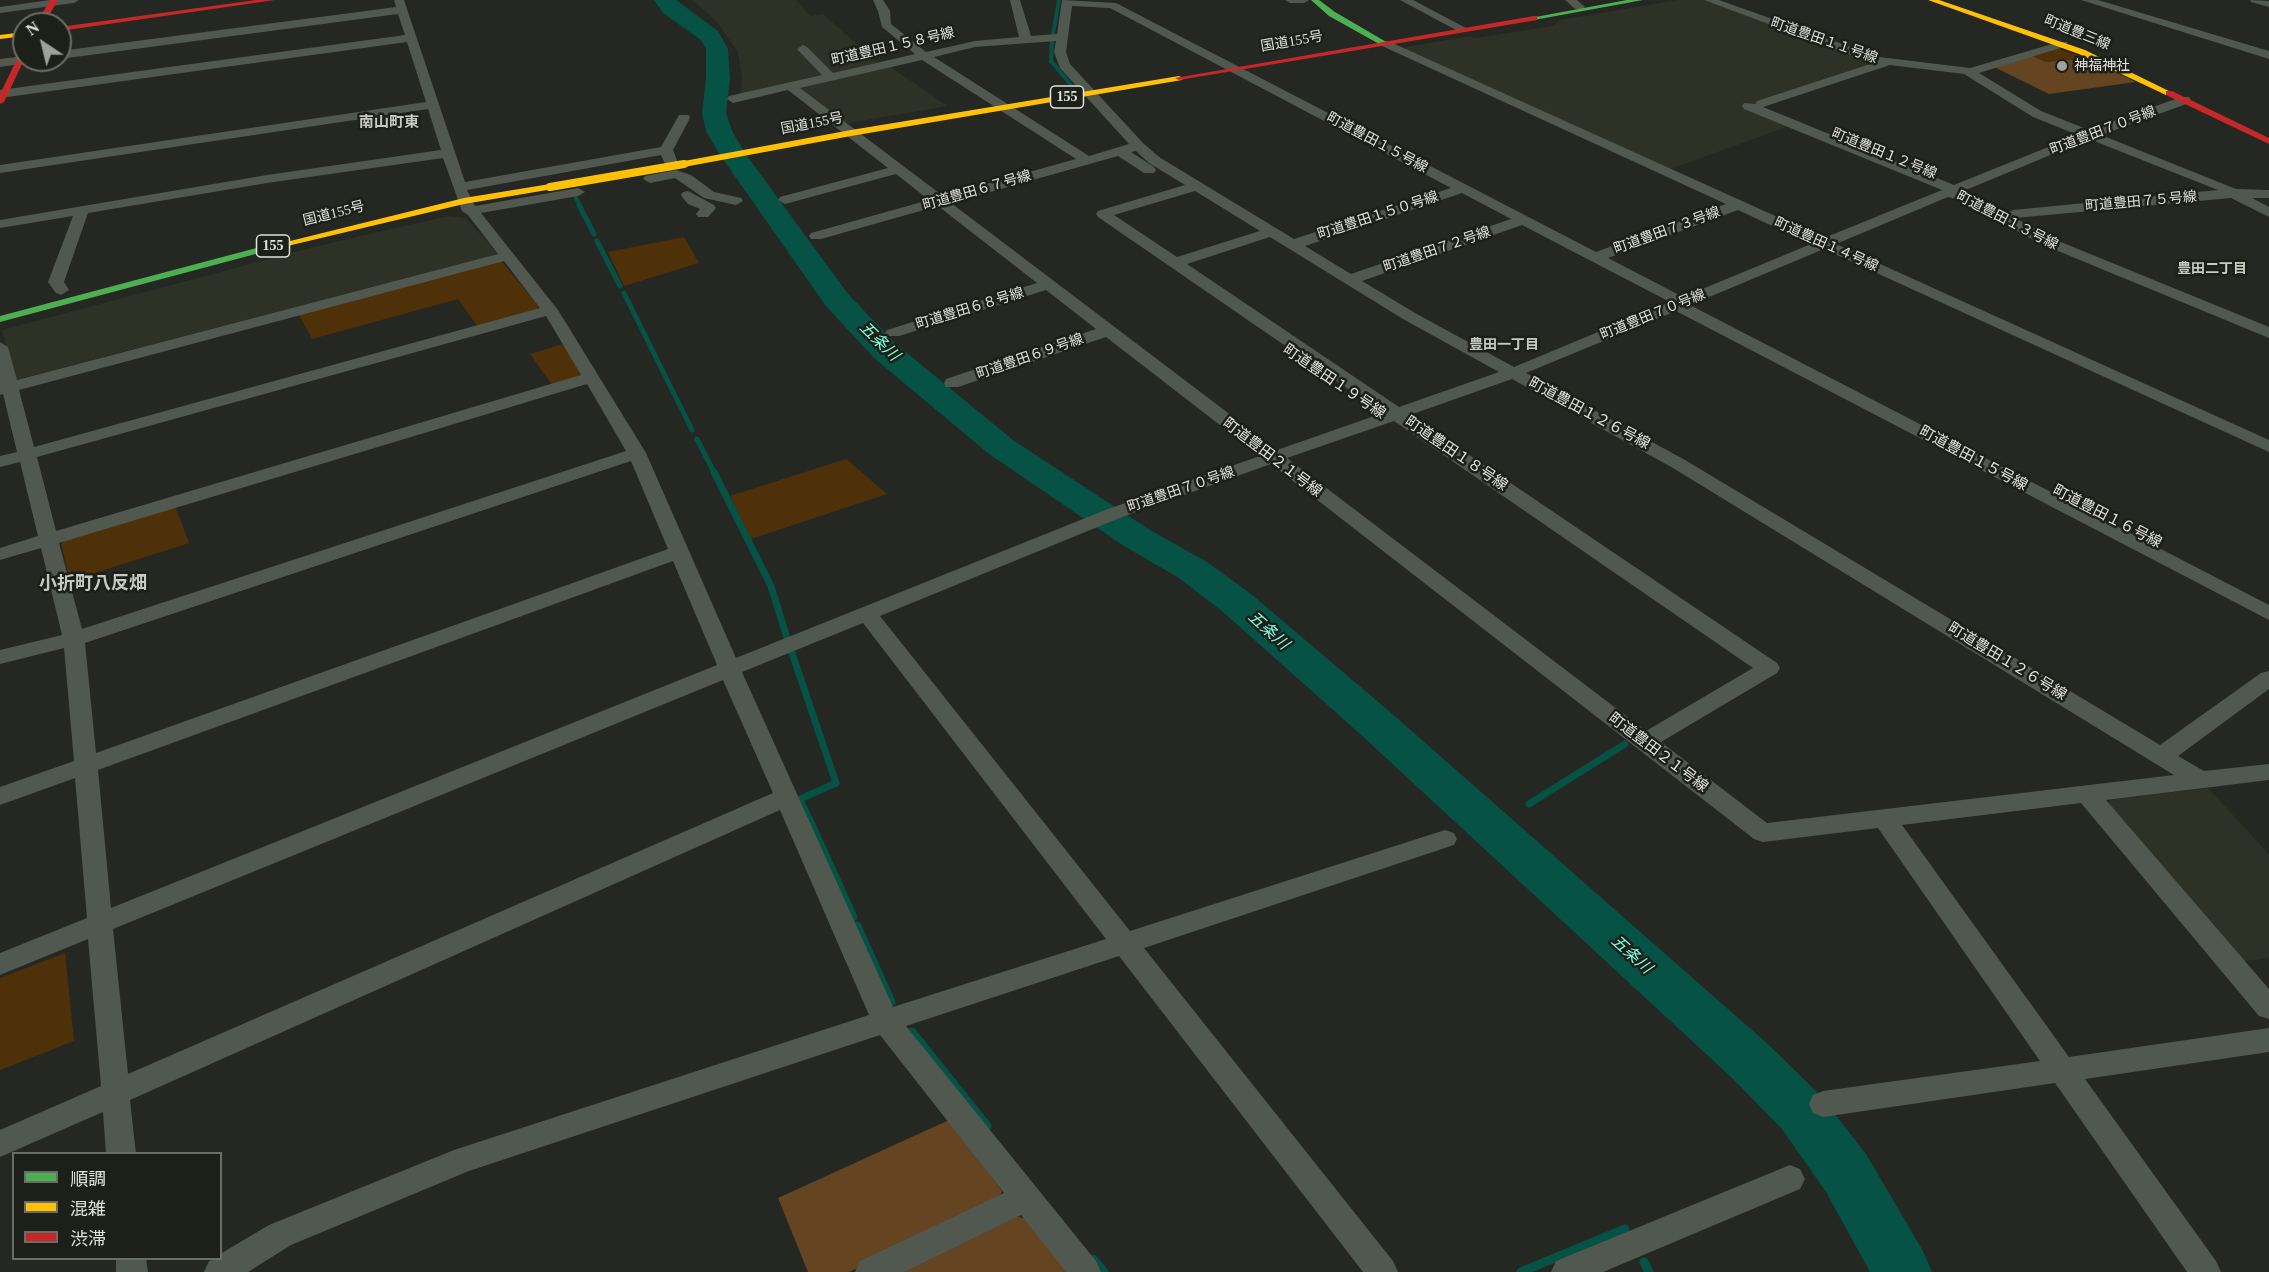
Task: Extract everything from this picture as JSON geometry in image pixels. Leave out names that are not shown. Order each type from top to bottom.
[{"type":"main road","points":[[72,28],[267,0]]},
{"type":"main road","points":[[1315,0],[1332,14],[1383,42]]},
{"type":"main road","name":"国道155号","points":[[1383,42],[1574,4],[1622,0]]},
{"type":"main road","name":"国道155号","points":[[0,307],[356,215],[547,183],[680,165],[698,157],[847,131],[1639,0]]},
{"type":"main road","name":"町道豊三線","points":[[1932,0],[2063,44],[2269,141]]},
{"type":"main road","points":[[2,96],[15,72]]},
{"type":"main road","name":"国道155号","points":[[0,319],[463,198]]},
{"type":"street","points":[[0,10],[53,1],[74,0]]},
{"type":"street","points":[[878,0],[884,11],[886,25],[923,55],[1086,160]]},
{"type":"street","points":[[1015,0],[1026,40]]},
{"type":"street","points":[[1290,0],[1304,0]]},
{"type":"street","points":[[1405,0],[1460,28]]},
{"type":"street","name":"町道豊田１１号線","points":[[1709,0],[1887,62],[1970,72],[2034,112],[2234,193],[2269,213]]},
{"type":"street","points":[[2086,0],[2269,55]]},
{"type":"street","points":[[2255,0],[2269,1]]},
{"type":"street","name":"町道豊田１２６号線","points":[[1067,1],[1060,52],[1062,61],[1138,146],[1154,160],[1409,316],[1680,464],[2195,777]]},
{"type":"street","name":"町道豊田１５号線","points":[[1067,1],[1112,5],[1524,219],[2269,613]]},
{"type":"street","points":[[72,53],[400,5],[463,198],[550,310],[638,453],[730,670],[886,1022],[1085,1272]]},
{"type":"street","name":"町道豊田１５８号線","points":[[733,99],[975,44],[1062,37]]},
{"type":"street","points":[[2,96],[411,38]]},
{"type":"street","name":"町道豊田１４号線","points":[[1383,42],[2269,447]]},
{"type":"street","points":[[1970,72],[2063,44]]},
{"type":"street","points":[[803,49],[830,77]]},
{"type":"street","name":"町道豊田１３号線","points":[[1887,62],[1754,105],[1950,188],[1958,189]]},
{"type":"street","name":"町道豊田２１号線","points":[[790,86],[1763,833],[1885,819]]},
{"type":"street","name":"町道豊田７０号線","points":[[0,964],[1115,513],[1513,373],[2091,134],[2185,100]]},
{"type":"street","points":[[0,169],[432,105]]},
{"type":"street","points":[[463,198],[666,150],[684,118]]},
{"type":"street","name":"町道豊田６７号線","points":[[816,236],[1138,146]]},
{"type":"street","points":[[666,150],[680,165],[686,178],[709,195],[736,201]]},
{"type":"street","name":"町道豊田１９号線","points":[[1120,150],[1176,186],[1087,213],[1391,416],[1743,661]]},
{"type":"street","points":[[0,224],[267,179],[448,153]]},
{"type":"street","points":[[463,198],[680,165]]},
{"type":"street","points":[[680,165],[681,185],[693,201],[709,208],[703,214]]},
{"type":"street","points":[[785,200],[897,169]]},
{"type":"street","name":"町道豊田１８号線","points":[[1197,186],[1103,214],[1391,416],[1769,668],[1644,742]]},
{"type":"street","name":"町道豊田１５０号線","points":[[1292,245],[1464,188]]},
{"type":"street","points":[[1958,189],[2013,214],[2053,236],[2269,323]]},
{"type":"street","name":"町道豊田１３号線","points":[[1958,189],[1952,194],[1965,196],[2046,241],[2269,333]]},
{"type":"street","name":"町道豊田７５号線","points":[[2013,214],[2234,193],[2269,194]]},
{"type":"street","name":"町道豊田７３号線","points":[[1596,257],[1738,205]]},
{"type":"street","points":[[61,290],[56,282],[82,210]]},
{"type":"street","name":"町道豊田７２号線","points":[[1349,280],[1524,219]]},
{"type":"street","points":[[1175,263],[1271,232]]},
{"type":"street","points":[[5,388],[506,256]]},
{"type":"street","name":"町道豊田６８号線","points":[[892,333],[1047,285]]},
{"type":"street","name":"町道豊田１６号線","points":[[1683,303],[2269,601]]},
{"type":"street","points":[[0,462],[550,310]]},
{"type":"street","name":"町道豊田６９号線","points":[[952,383],[1107,331]]},
{"type":"street","points":[[0,347],[5,388],[27,455],[74,639],[121,1152]]},
{"type":"street","points":[[0,554],[590,378]]},
{"type":"street","points":[[0,657],[74,639],[638,453]]},
{"type":"street","points":[[0,796],[680,552]]},
{"type":"street","points":[[867,614],[1382,1272]]},
{"type":"street","points":[[2161,756],[2269,678]]},
{"type":"street","points":[[2205,1272],[1885,819],[2088,795],[2195,777],[2269,772]]},
{"type":"street","points":[[2088,795],[2269,1008]]},
{"type":"street","points":[[0,1144],[786,797]]},
{"type":"street","points":[[220,1272],[280,1235],[464,1159],[1445,839]]},
{"type":"street","points":[[1823,1104],[2269,1040]]},
{"type":"street","points":[[1567,1272],[1790,1179]]},
{"type":"street","points":[[871,1272],[1026,1197]]},
{"type":"shaded area","points":[[693,0],[796,0],[810,16],[823,14],[879,64],[740,96],[742,78],[738,52],[717,22]]},
{"type":"shaded area","points":[[1677,0],[1704,0],[1874,62],[1747,106],[1792,125],[1668,170],[1401,48],[1470,36],[1476,38],[1553,26],[1560,20]]},
{"type":"shaded area","points":[[2056,48],[2085,58],[2046,62],[2032,56]]},
{"type":"shaded area","points":[[2032,56],[2046,62],[2085,58],[2136,82],[2049,94],[1994,67]]},
{"type":"shaded area","points":[[889,66],[948,106],[843,124],[798,87]]},
{"type":"shaded area","points":[[448,216],[466,218],[498,254],[15,380],[2,330],[322,245]]},
{"type":"shaded area","points":[[684,237],[699,263],[624,286],[608,252]]},
{"type":"shaded area","points":[[497,261],[502,262],[539,306],[534,311],[478,327],[458,299],[312,339],[298,313]]},
{"type":"shaded area","points":[[563,344],[581,374],[574,380],[553,386],[530,354]]},
{"type":"shaded area","points":[[846,459],[887,494],[751,539],[730,496]]},
{"type":"shaded area","points":[[175,506],[189,543],[70,581],[61,544],[68,538]]},
{"type":"shaded area","points":[[2208,788],[2269,854],[2269,958],[2239,962],[2109,807],[2110,800]]},
{"type":"shaded area","points":[[65,953],[74,1041],[0,1070],[0,978]]},
{"type":"shaded area","points":[[949,1120],[1002,1191],[998,1201],[849,1272],[808,1272],[778,1198]]},
{"type":"shaded area","points":[[1012,1215],[1026,1219],[1067,1272],[892,1272]]},
{"type":"waterway","name":"五条川","points":[[665,0],[671,8],[710,36],[717,49],[718,79],[714,113],[719,131],[733,155],[837,300],[885,351],[1001,447],[1137,538],[1193,570],[1237,603],[1374,722],[1751,1062],[1801,1112],[1846,1173],[1902,1272]]},
{"type":"waterway","points":[[1053,34],[1059,0]]},
{"type":"waterway","points":[[1052,41],[1051,61],[1071,85]]},
{"type":"waterway","points":[[574,194],[580,206]]},
{"type":"waterway","points":[[579,205],[594,234]]},
{"type":"waterway","points":[[597,241],[620,286]]},
{"type":"waterway","points":[[624,293],[692,430]]},
{"type":"waterway","points":[[697,439],[715,474]]},
{"type":"waterway","points":[[715,474],[771,586],[787,638]]},
{"type":"waterway","points":[[792,653],[836,783],[800,799],[810,821]]},
{"type":"waterway","points":[[1529,804],[1625,744]]},
{"type":"waterway","points":[[809,820],[853,917]]},
{"type":"waterway","points":[[1486,824],[1499,820],[1495,821]]},
{"type":"waterway","points":[[857,926],[891,1002]]},
{"type":"waterway","points":[[912,1032],[987,1126]]},
{"type":"waterway","points":[[1521,1272],[1625,1229]]},
{"type":"waterway","points":[[1093,1259],[1104,1272]]},
{"type":"waterway","points":[[1644,1262],[1649,1272]]},
{"type":"traffic: fast","points":[[1315,0],[1332,14],[1384,43]]},
{"type":"traffic: fast","points":[[1534,18],[1639,0]]},
{"type":"traffic: fast","points":[[0,319],[279,245]]},
{"type":"traffic: slow","points":[[1932,0],[2082,52],[2169,93]]},
{"type":"traffic: slow","points":[[0,37],[12,36]]},
{"type":"traffic: slow","points":[[684,164],[851,133],[1179,78]]},
{"type":"traffic: slow","points":[[550,187],[684,164]]},
{"type":"traffic: slow","points":[[279,245],[464,201],[550,187]]},
{"type":"traffic: jam","points":[[47,12],[54,0]]},
{"type":"traffic: jam","points":[[72,27],[271,0]]},
{"type":"traffic: jam","points":[[1179,78],[1534,18]]},
{"type":"traffic: jam","points":[[0,102],[15,72]]},
{"type":"traffic: jam","points":[[2169,93],[2269,141]]},
{"type":"place","name":"神福神社","points":[[2062,66]]},
{"type":"district","name":"南山町東","points":[[389,123]]},
{"type":"district","name":"豊田二丁目","points":[[2212,269]]},
{"type":"district","name":"豊田一丁目","points":[[1504,345]]},
{"type":"district","name":"小折町八反畑","points":[[93,584]]}]
